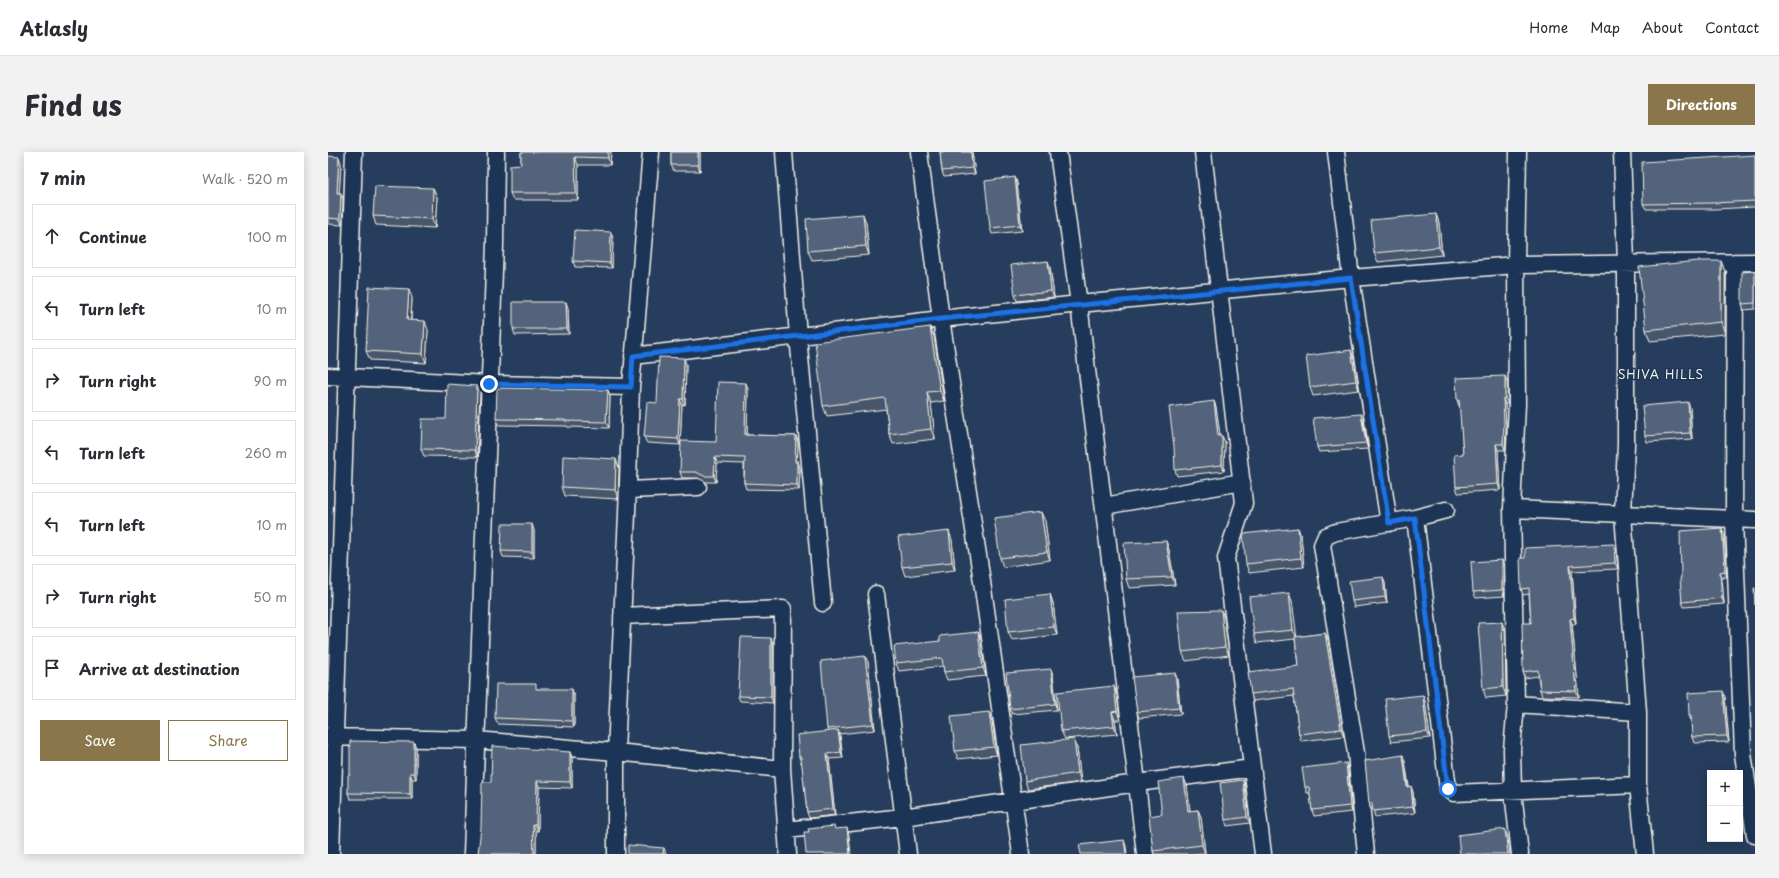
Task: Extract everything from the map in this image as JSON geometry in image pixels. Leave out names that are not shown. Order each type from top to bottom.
[{"type":"street","points":[[332,854],[332,737],[347,377],[354,152]]},
{"type":"street","points":[[472,854],[495,244],[496,152]]},
{"type":"street","points":[[616,854],[616,752],[628,490],[631,387],[651,152]]},
{"type":"street","points":[[784,152],[798,336],[823,602]]},
{"type":"street","points":[[919,152],[941,319],[980,568],[1021,854]]},
{"type":"street","points":[[1058,152],[1079,304],[1145,854]]},
{"type":"street","points":[[1203,152],[1244,503],[1226,558],[1263,854]]},
{"type":"street","points":[[1336,152],[1351,278],[1389,523]]},
{"type":"street","points":[[1518,152],[1516,265],[1517,404],[1512,509],[1516,704],[1512,750],[1513,792],[1520,854]]},
{"type":"street","points":[[1622,152],[1626,263],[1626,444],[1623,514],[1638,712],[1638,786],[1645,854]]},
{"type":"street","points":[[1735,262],[1734,519],[1743,754],[1755,835]]},
{"type":"street","points":[[633,356],[1079,304],[1219,292],[1351,278],[1516,265],[1755,262]]},
{"type":"street","points":[[328,376],[489,384],[631,387]]},
{"type":"street","points":[[1104,506],[1242,482]]},
{"type":"street","points":[[628,490],[698,487]]},
{"type":"street","points":[[1512,509],[1755,520]]},
{"type":"street","points":[[1366,854],[1356,753],[1322,545],[1326,536],[1336,532],[1415,518],[1446,510]]},
{"type":"street","points":[[1415,518],[1448,789],[1454,793],[1513,792],[1638,786]]},
{"type":"street","points":[[876,594],[908,854]]},
{"type":"street","points":[[622,616],[783,608],[782,769],[788,854]]},
{"type":"street","points":[[1516,704],[1638,712]]},
{"type":"street","points":[[332,737],[476,740],[616,752],[782,769]]},
{"type":"street","points":[[786,830],[903,816],[1252,768]]},
{"type":"building","points":[[521,152],[608,152],[608,158],[575,157],[576,193],[510,193],[510,165],[521,164]]},
{"type":"building","points":[[671,152],[698,152],[698,165],[671,165]]},
{"type":"building","points":[[940,152],[971,152],[972,168],[942,171]]},
{"type":"building","points":[[1755,155],[1755,201],[1643,204],[1642,162]]},
{"type":"building","points":[[328,156],[339,157],[337,193],[341,193],[340,219],[328,218]]},
{"type":"building","points":[[1015,177],[1020,225],[990,228],[985,181]]},
{"type":"building","points":[[375,186],[433,188],[432,219],[373,216]]},
{"type":"building","points":[[863,214],[866,246],[808,251],[806,219]]},
{"type":"building","points":[[1436,214],[1439,247],[1374,253],[1371,220]]},
{"type":"building","points":[[575,230],[611,232],[610,263],[573,261]]},
{"type":"building","points":[[1048,261],[1051,291],[1015,295],[1011,265]]},
{"type":"building","points":[[1698,261],[1721,261],[1721,322],[1646,330],[1639,267]]},
{"type":"building","points":[[1755,271],[1755,303],[1742,304],[1742,272]]},
{"type":"building","points":[[369,287],[409,289],[407,320],[425,321],[423,354],[366,351]]},
{"type":"building","points":[[513,302],[566,302],[567,329],[513,329]]},
{"type":"building","points":[[930,327],[940,391],[927,392],[931,429],[889,434],[885,398],[823,406],[815,342]]},
{"type":"building","points":[[1351,350],[1356,381],[1310,387],[1306,356]]},
{"type":"building","points":[[659,357],[684,358],[683,399],[680,399],[678,439],[644,437],[647,402],[657,403]]},
{"type":"building","points":[[1505,376],[1505,398],[1503,398],[1503,444],[1496,444],[1498,484],[1456,487],[1454,455],[1463,454],[1456,378]]},
{"type":"building","points":[[718,382],[746,383],[745,435],[796,436],[795,462],[797,462],[797,485],[744,483],[745,458],[715,457],[714,476],[704,476],[696,472],[680,472],[681,441],[716,442]]},
{"type":"building","points":[[447,384],[477,386],[475,450],[421,449],[422,419],[446,419]]},
{"type":"building","points":[[497,388],[608,390],[606,422],[496,419]]},
{"type":"building","points":[[1214,401],[1218,436],[1222,436],[1222,465],[1175,470],[1174,446],[1169,407]]},
{"type":"building","points":[[1688,402],[1690,433],[1645,436],[1642,406]]},
{"type":"building","points":[[1361,414],[1366,443],[1317,447],[1313,418]]},
{"type":"building","points":[[563,456],[616,459],[615,490],[562,487]]},
{"type":"building","points":[[1041,512],[1047,552],[1000,558],[994,518]]},
{"type":"building","points":[[502,524],[532,524],[532,552],[501,551]]},
{"type":"building","points":[[1298,528],[1301,558],[1246,564],[1243,534]]},
{"type":"building","points":[[1722,528],[1725,571],[1720,572],[1722,598],[1682,602],[1680,578],[1680,531]]},
{"type":"building","points":[[949,531],[952,562],[902,567],[898,537]]},
{"type":"building","points":[[1166,541],[1172,577],[1126,579],[1124,543]]},
{"type":"building","points":[[1614,544],[1615,563],[1570,566],[1574,618],[1570,619],[1576,691],[1540,690],[1538,670],[1523,672],[1522,623],[1531,623],[1529,588],[1521,589],[1520,558],[1525,558],[1525,548]]},
{"type":"building","points":[[1502,560],[1502,590],[1473,592],[1471,562]]},
{"type":"building","points":[[1383,577],[1385,597],[1352,601],[1349,581]]},
{"type":"building","points":[[1289,593],[1293,630],[1254,634],[1249,597]]},
{"type":"building","points":[[1050,594],[1054,627],[1008,632],[1005,599]]},
{"type":"building","points":[[1221,610],[1225,647],[1182,652],[1178,611]]},
{"type":"building","points":[[1502,622],[1503,687],[1483,689],[1478,623]]},
{"type":"building","points":[[978,632],[983,668],[944,672],[942,658],[896,663],[894,646],[940,641],[940,636]]},
{"type":"building","points":[[1325,633],[1341,729],[1299,734],[1293,689],[1251,694],[1248,672],[1298,666],[1295,637]]},
{"type":"building","points":[[741,637],[771,638],[771,697],[738,696]]},
{"type":"building","points":[[865,656],[873,724],[827,729],[821,661]]},
{"type":"building","points":[[1051,669],[1055,704],[1010,709],[1006,673]]},
{"type":"building","points":[[1175,673],[1179,708],[1137,712],[1132,677]]},
{"type":"building","points":[[496,684],[536,684],[536,689],[572,689],[572,721],[495,718]]},
{"type":"building","points":[[1114,686],[1117,711],[1112,712],[1114,726],[1061,731],[1057,692]]},
{"type":"building","points":[[1723,691],[1727,736],[1692,737],[1688,693]]},
{"type":"building","points":[[1423,695],[1427,732],[1389,736],[1385,699]]},
{"type":"building","points":[[989,712],[994,747],[955,751],[951,716]]},
{"type":"building","points":[[838,730],[841,752],[827,754],[833,809],[807,812],[797,735]]},
{"type":"building","points":[[1074,739],[1078,773],[1025,781],[1021,745]]},
{"type":"building","points":[[350,741],[414,742],[414,773],[410,773],[410,794],[348,793],[348,775],[350,775]]},
{"type":"building","points":[[492,746],[570,752],[570,782],[537,781],[536,825],[533,825],[534,854],[478,854],[481,827],[482,782],[491,782]]},
{"type":"building","points":[[1403,755],[1407,787],[1411,786],[1413,807],[1373,811],[1372,803],[1369,803],[1365,761]]},
{"type":"building","points":[[1346,763],[1350,806],[1312,810],[1309,787],[1305,787],[1302,768]]},
{"type":"building","points":[[1184,778],[1188,811],[1198,810],[1202,845],[1153,851],[1149,816],[1162,814],[1158,782]]},
{"type":"building","points":[[1243,780],[1247,817],[1225,820],[1220,783]]},
{"type":"building","points":[[834,826],[835,829],[847,828],[850,854],[806,854],[804,832],[809,832],[808,829]]},
{"type":"building","points":[[1505,829],[1508,854],[1460,854],[1458,835]]},
{"type":"building","points":[[1124,840],[1126,854],[1081,854],[1079,845]]},
{"type":"building","points":[[628,845],[664,848],[663,854],[628,854]]},
{"type":"district","name":"SHIVA HILLS","points":[[1661,374]]},
{"type":"route","points":[[489,384],[631,387],[633,356],[1079,304],[1219,292],[1351,278],[1389,523],[1415,518],[1448,789]]}]
